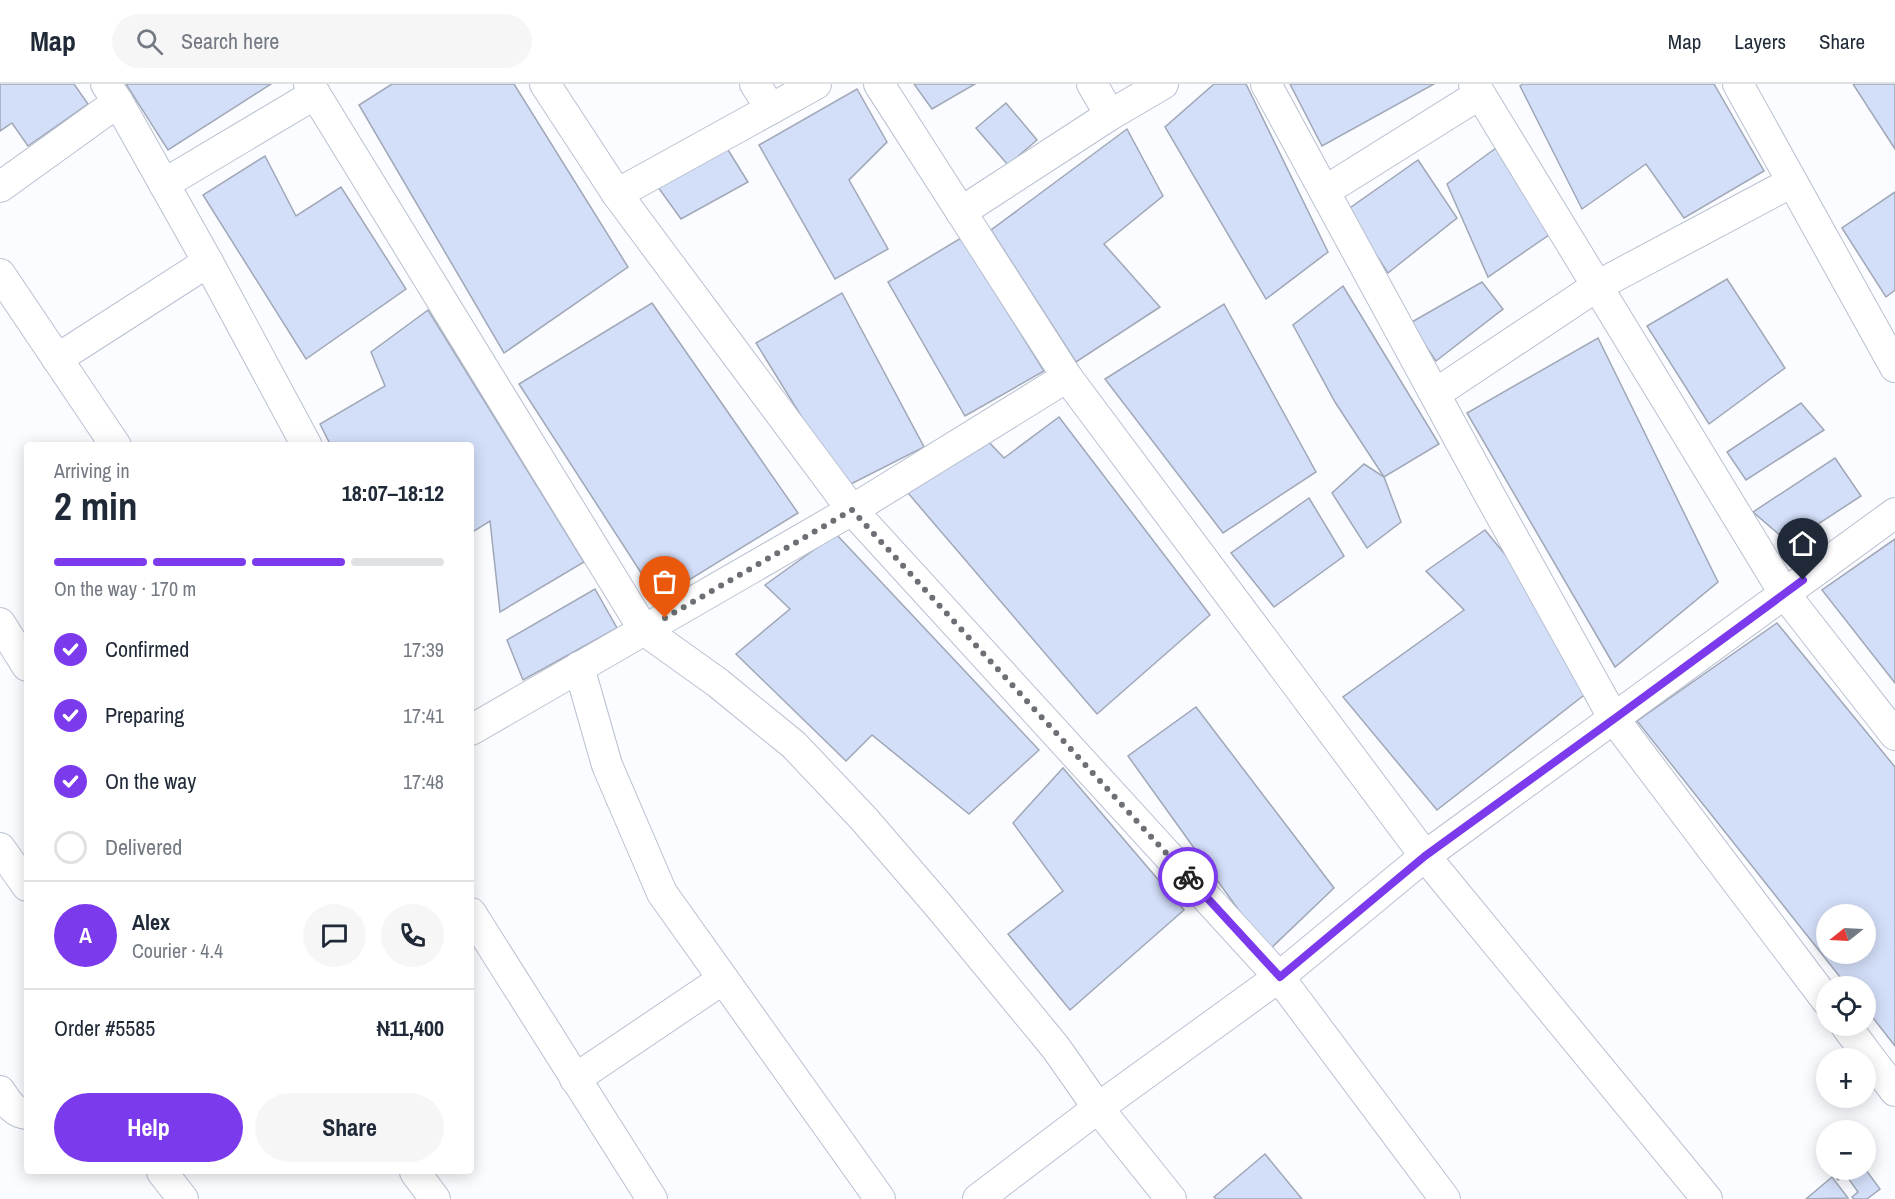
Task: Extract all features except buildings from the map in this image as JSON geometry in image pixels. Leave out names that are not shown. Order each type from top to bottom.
[{"type":"street","points":[[546,84],[617,194],[852,510],[1280,977],[1445,1199]]},
{"type":"street","points":[[754,84],[771,109]]},
{"type":"street","points":[[617,194],[816,84]]},
{"type":"street","points":[[879,84],[1067,377],[1425,856],[1707,1199]]},
{"type":"street","points":[[1092,84],[1110,115]]},
{"type":"street","points":[[961,212],[1110,115],[1163,84]]},
{"type":"street","points":[[1266,84],[1614,719],[1816,986]]},
{"type":"street","points":[[1738,84],[1895,367]]},
{"type":"street","points":[[164,184],[312,89],[644,630],[718,683],[802,753],[864,819],[1056,1048],[1098,1108],[1171,1199]]},
{"type":"street","points":[[1325,191],[1477,89],[1784,593],[1895,735]]},
{"type":"street","points":[[0,186],[112,93],[208,262],[305,442]]},
{"type":"street","points":[[1435,394],[1597,286],[1792,182]]},
{"type":"street","points":[[57,359],[208,262]]},
{"type":"street","points":[[0,274],[113,442]]},
{"type":"street","points":[[474,728],[852,510],[1067,377]]},
{"type":"street","points":[[978,1199],[1098,1108],[1280,977],[1425,856],[1895,513]]},
{"type":"street","points":[[0,623],[24,661]]},
{"type":"street","points":[[579,667],[608,765],[662,893],[880,1199]]},
{"type":"street","points":[[0,848],[24,882]]},
{"type":"street","points":[[474,918],[652,1199]]},
{"type":"street","points":[[575,1079],[723,979]]},
{"type":"street","points":[[1854,1036],[1895,1091]]},
{"type":"street","points":[[0,1091],[12,1108],[24,1114]]},
{"type":"street","points":[[164,1174],[183,1199]]},
{"type":"street","points":[[417,1174],[435,1199]]},
{"type":"way so far","points":[[665,618],[852,510],[1188,877]]},
{"type":"route","points":[[1188,877],[1280,977],[1425,856],[1803,580]]}]
